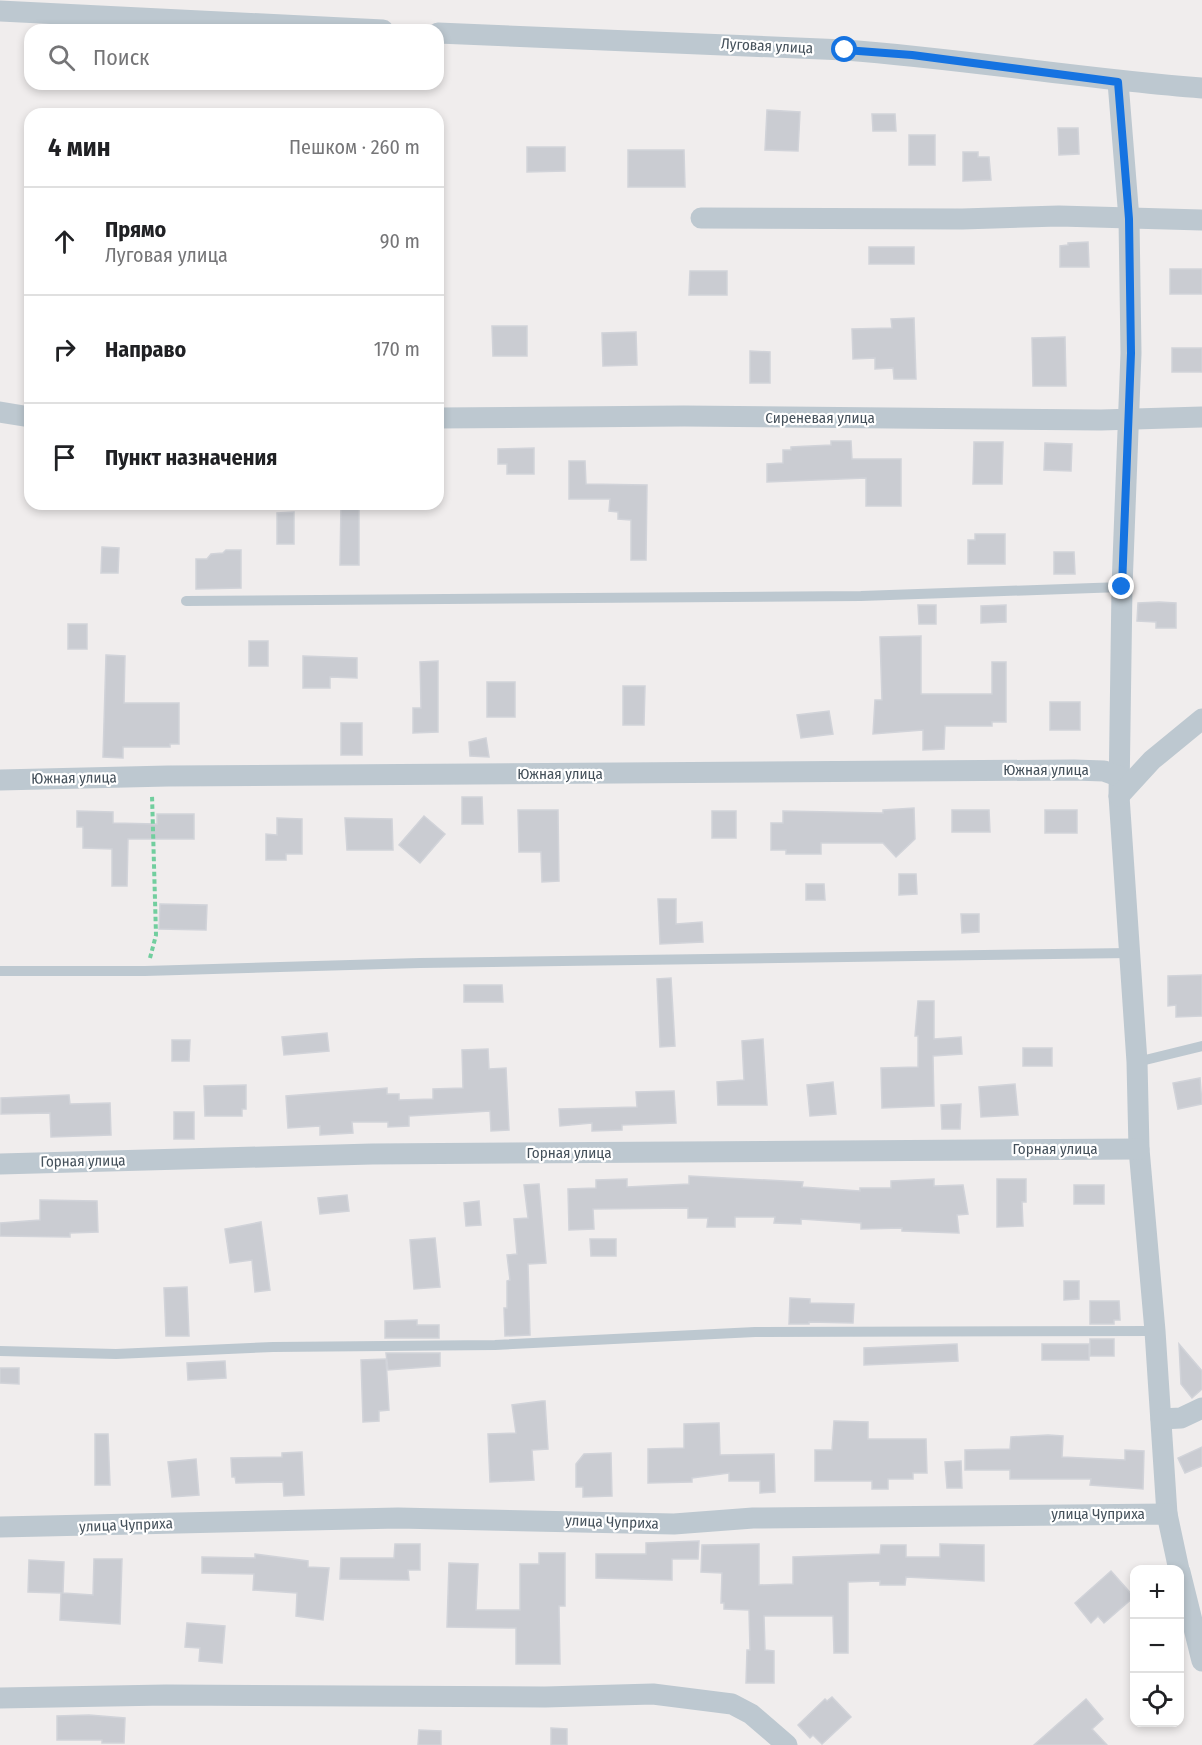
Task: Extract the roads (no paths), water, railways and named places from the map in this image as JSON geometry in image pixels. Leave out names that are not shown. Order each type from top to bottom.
[{"type":"street","points":[[0,11],[262,24]]},
{"type":"street","name":"Луговая улица","points":[[444,33],[845,50],[912,55],[1118,82],[1202,88]]},
{"type":"street","points":[[1118,82],[1129,219],[1129,419],[1122,587],[1119,786],[1137,1062],[1139,1149],[1155,1331],[1167,1514]]},
{"type":"street","points":[[701,218],[950,219],[1059,216],[1202,220]]},
{"type":"street","points":[[0,412],[24,416]]},
{"type":"street","name":"Сиреневая улица","points":[[444,418],[684,416],[1129,419],[1202,417]]},
{"type":"street","points":[[1119,786],[1202,719]]},
{"type":"street","name":"Южная улица","points":[[0,780],[1074,770],[1104,771],[1119,786]]},
{"type":"street","name":"Горная улица","points":[[0,1164],[372,1154],[1139,1149]]},
{"type":"street","points":[[1161,1419],[1181,1418],[1202,1408]]},
{"type":"street","name":"улица Чуприха","points":[[0,1527],[398,1518],[674,1524],[753,1518],[1167,1514],[1178,1565]]},
{"type":"street","name":"улица Чуприха","points":[[1184,1591],[1201,1658]]},
{"type":"street","points":[[0,1698],[166,1695],[545,1697],[653,1694],[732,1704],[751,1714],[787,1745]]},
{"type":"lane","points":[[186,601],[861,596],[1122,587]]},
{"type":"lane","points":[[0,971],[145,971],[420,963],[1130,953]]},
{"type":"lane","points":[[1137,1062],[1202,1046]]},
{"type":"lane","points":[[0,1351],[116,1354],[273,1347],[483,1346],[755,1332],[1155,1331]]}]
